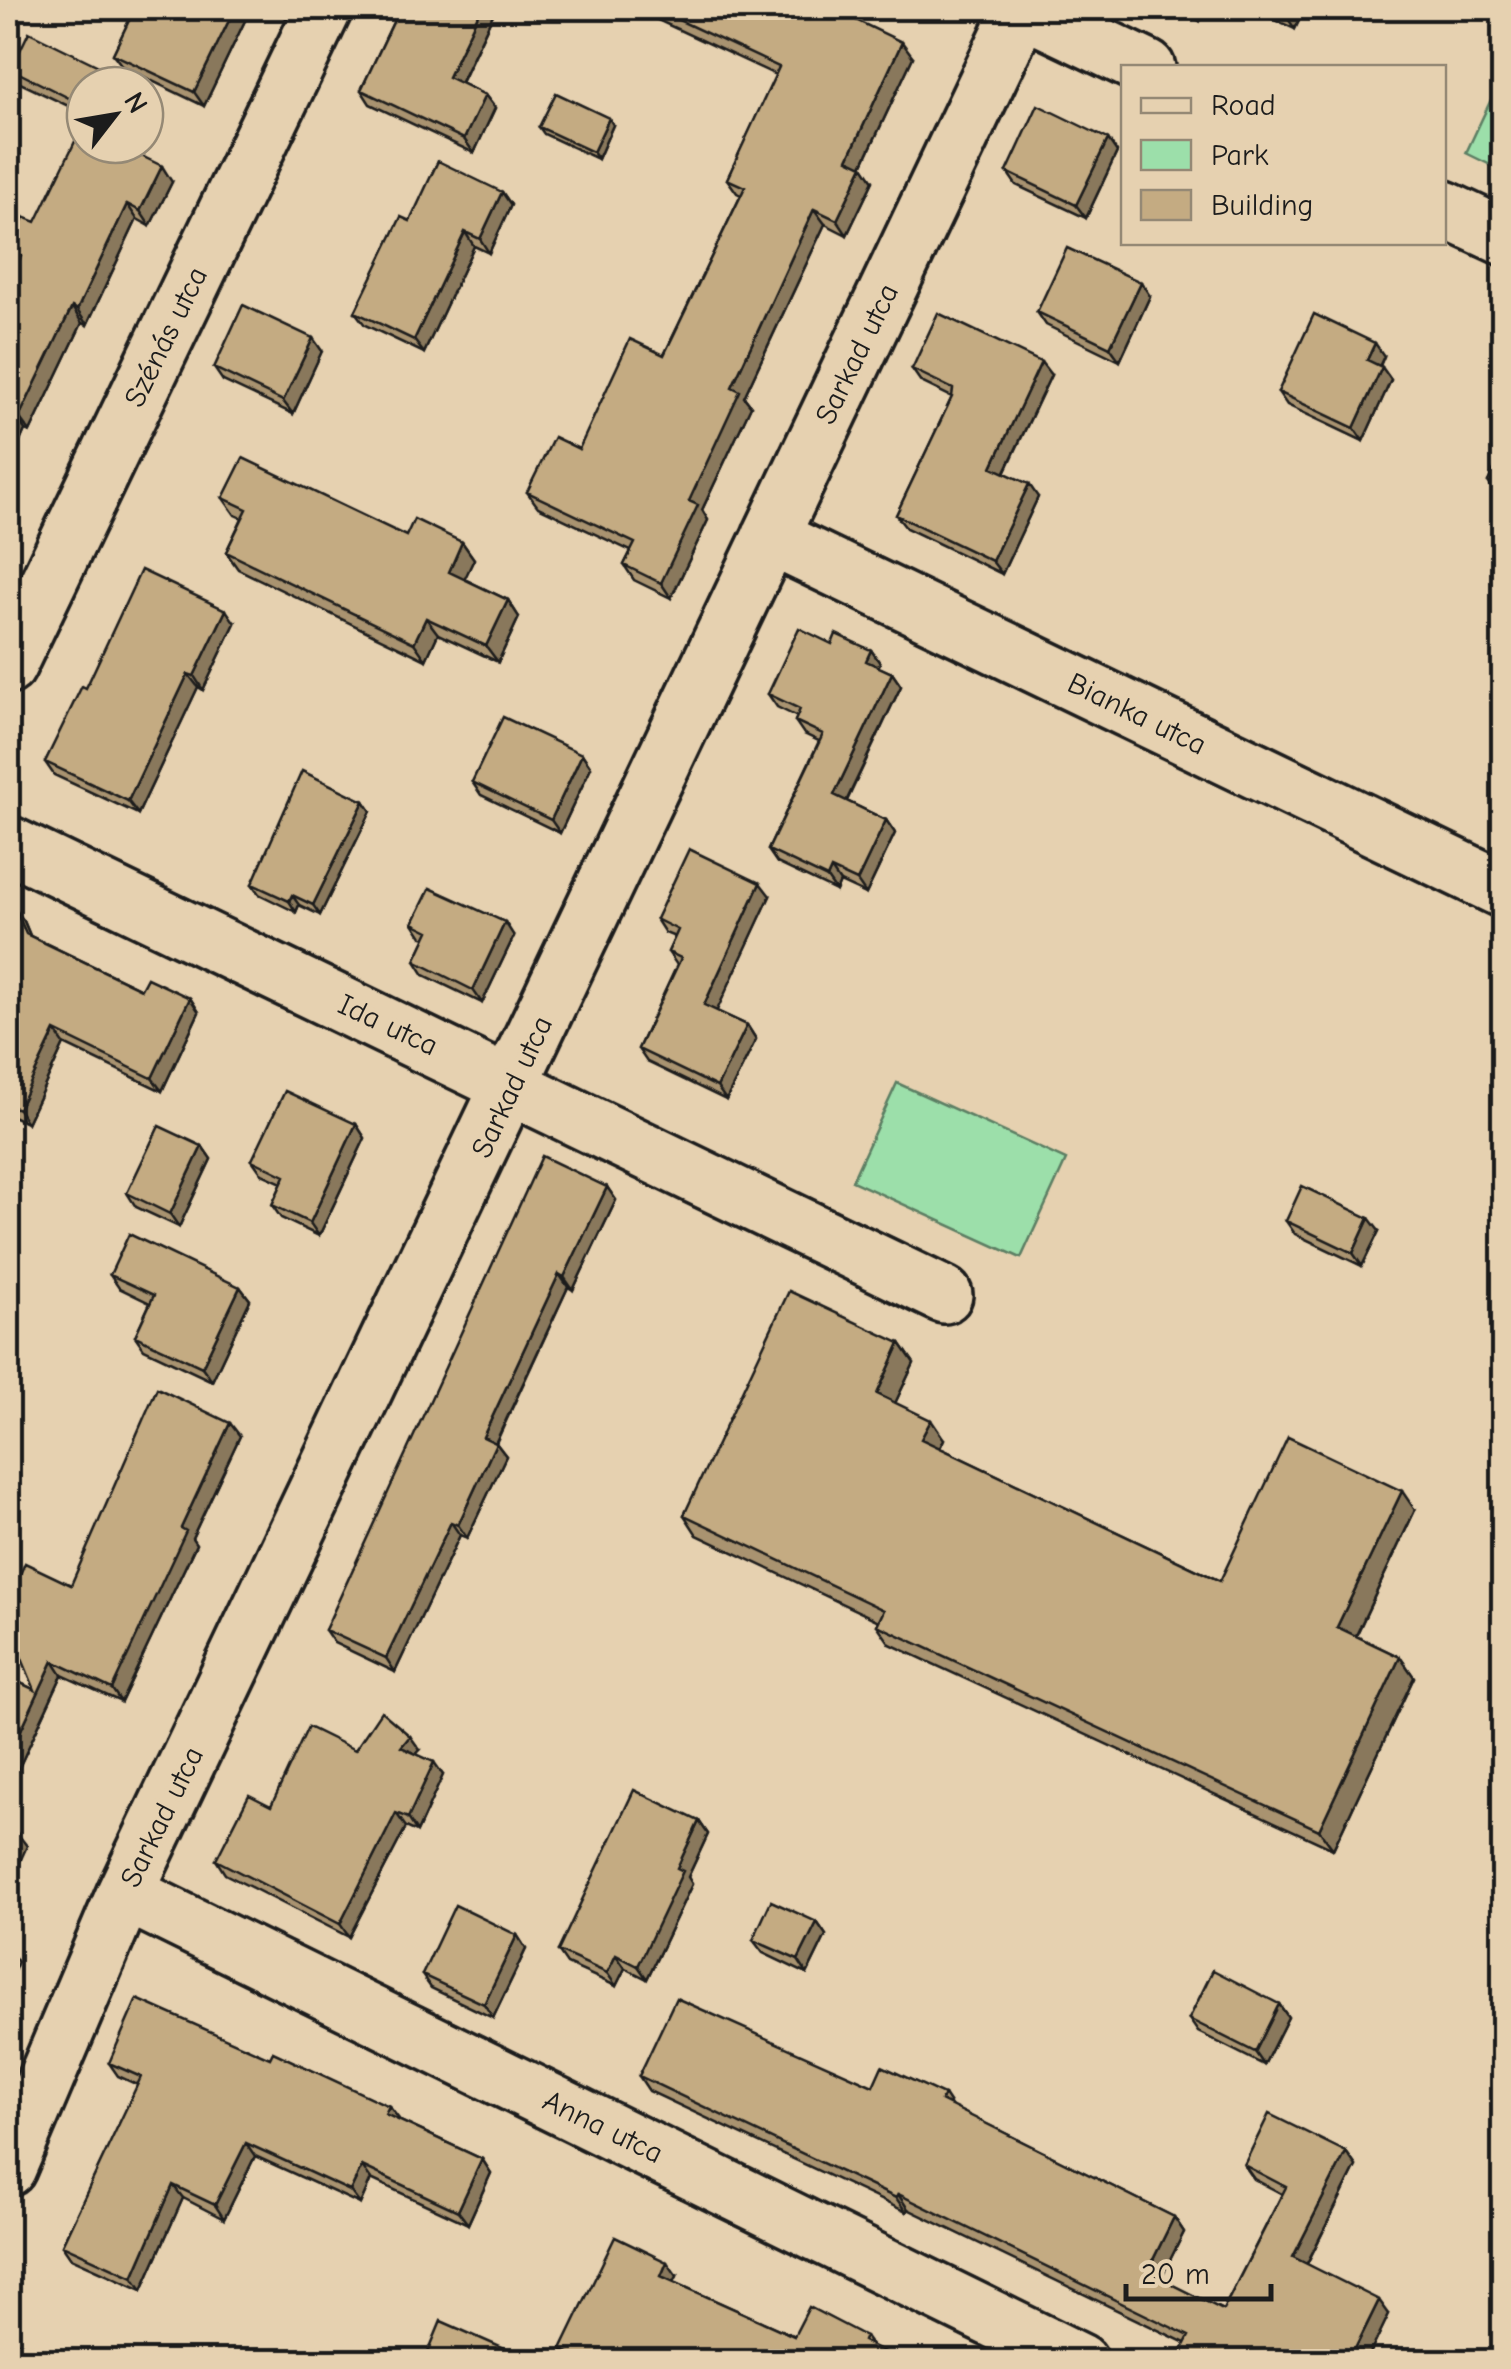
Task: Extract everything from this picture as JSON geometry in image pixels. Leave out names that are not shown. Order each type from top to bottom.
[{"type":"street","name":"Szénás utca","points":[[8,666],[324,8]]},
{"type":"street","points":[[1022,8],[1141,65]]},
{"type":"street","name":"Sarkad utca","points":[[8,2168],[126,1894],[1022,8]]},
{"type":"street","points":[[1446,210],[1504,237]]},
{"type":"street","name":"Bianka utca","points":[[770,537],[1504,890]]},
{"type":"street","name":"Ida utca","points":[[8,844],[514,1084],[944,1295]]},
{"type":"street","name":"Anna utca","points":[[126,1894],[1080,2362]]},
{"type":"green space","points":[[1503,74],[1503,171],[1466,153]]},
{"type":"green space","points":[[897,1083],[1066,1160],[1021,1258],[852,1181]]},
{"type":"building","points":[[135,8],[235,8],[194,92],[165,78],[165,65],[136,65],[113,54]]},
{"type":"building","points":[[389,8],[481,8],[448,77],[485,95],[464,139],[361,90],[397,14]]},
{"type":"building","points":[[653,8],[831,8],[902,42],[848,159],[863,166],[837,220],[814,209],[732,387],[740,391],[689,501],[698,505],[661,583],[624,565],[635,543],[527,492],[554,437],[579,449],[630,339],[664,355],[745,187],[727,179],[779,67]]},
{"type":"building","points":[[1268,8],[1290,8],[1286,16]]},
{"type":"building","points":[[29,32],[96,65],[65,65],[65,96],[11,69]]},
{"type":"building","points":[[556,93],[609,118],[593,152],[539,127]]},
{"type":"building","points":[[1038,105],[1108,139],[1076,205],[1007,172]]},
{"type":"building","points":[[438,161],[502,192],[480,239],[465,232],[414,340],[355,312],[401,217],[410,221]]},
{"type":"building","points":[[65,162],[162,166],[140,211],[127,204],[77,310],[72,307],[19,417],[15,415],[8,430],[8,285],[21,256],[8,250],[24,217],[36,222]]},
{"type":"building","points":[[1067,248],[1141,282],[1110,347],[1037,312]]},
{"type":"building","points":[[243,305],[313,338],[283,401],[214,368]]},
{"type":"building","points":[[938,313],[1041,362],[992,467],[1029,484],[992,561],[896,515],[952,397],[953,389],[912,369]]},
{"type":"building","points":[[1314,314],[1375,343],[1367,360],[1382,367],[1354,428],[1278,392]]},
{"type":"building","points":[[1504,449],[1504,490],[1488,482]]},
{"type":"building","points":[[243,458],[406,536],[414,519],[462,542],[449,572],[508,600],[486,646],[426,618],[414,643],[226,552],[247,509],[223,498]]},
{"type":"building","points":[[141,570],[226,610],[194,676],[188,674],[128,801],[45,762],[82,686],[86,688]]},
{"type":"building","points":[[799,628],[832,644],[836,634],[871,650],[866,661],[892,673],[834,795],[886,820],[857,881],[831,869],[827,878],[768,850],[823,734],[795,721],[800,709],[768,694]]},
{"type":"building","points":[[503,717],[582,754],[551,820],[472,782]]},
{"type":"building","points":[[302,771],[364,801],[313,905],[292,895],[289,901],[252,884]]},
{"type":"building","points":[[689,849],[760,883],[704,1005],[747,1025],[717,1087],[638,1049],[681,958],[668,952],[678,930],[656,919]]},
{"type":"building","points":[[430,888],[505,922],[473,990],[415,961],[429,931],[413,923]]},
{"type":"building","points":[[8,903],[14,907],[26,934],[141,989],[147,978],[190,998],[152,1078],[55,1031],[18,1109],[8,1105]]},
{"type":"building","points":[[285,1091],[356,1124],[310,1223],[272,1205],[285,1176],[252,1160]]},
{"type":"building","points":[[159,1126],[202,1146],[170,1214],[127,1193]]},
{"type":"building","points":[[542,1156],[607,1187],[564,1277],[559,1274],[483,1437],[496,1443],[458,1525],[451,1522],[386,1658],[325,1630]]},
{"type":"building","points":[[1302,1186],[1369,1218],[1353,1253],[1286,1221]]},
{"type":"building","points":[[129,1234],[240,1287],[202,1367],[135,1336],[154,1295],[110,1275]]},
{"type":"building","points":[[789,1291],[900,1343],[877,1394],[931,1420],[921,1439],[1220,1581],[1288,1437],[1402,1491],[1337,1627],[1400,1657],[1319,1830],[877,1625],[884,1610],[684,1515]]},
{"type":"building","points":[[157,1388],[230,1423],[181,1528],[186,1531],[112,1689],[53,1661],[8,1758],[8,1677],[35,1690],[8,1625],[8,1601],[25,1563],[71,1585]]},
{"type":"building","points":[[381,1711],[410,1736],[401,1747],[434,1762],[408,1818],[396,1813],[340,1924],[216,1860],[249,1795],[271,1806],[308,1727],[355,1750]]},
{"type":"building","points":[[634,1790],[699,1821],[677,1868],[683,1871],[638,1966],[616,1955],[607,1973],[558,1951]]},
{"type":"building","points":[[8,1828],[17,1833],[8,1854]]},
{"type":"building","points":[[771,1901],[817,1922],[798,1960],[753,1940]]},
{"type":"building","points":[[455,1905],[517,1935],[484,2004],[422,1975]]},
{"type":"building","points":[[1213,1970],[1279,2004],[1255,2052],[1189,2019]]},
{"type":"building","points":[[676,1998],[873,2086],[882,2066],[944,2095],[941,2101],[1174,2217],[1147,2272],[1223,2310],[1286,2187],[1244,2165],[1269,2114],[1346,2152],[1293,2257],[1379,2300],[1351,2357],[1369,2362],[1176,2361],[1189,2336],[898,2194],[896,2198],[639,2076]]},
{"type":"building","points":[[137,1999],[270,2058],[273,2052],[389,2106],[385,2114],[482,2159],[458,2211],[362,2166],[350,2191],[246,2143],[215,2205],[173,2185],[133,2277],[62,2245],[141,2077],[109,2063]]},
{"type":"building","points":[[615,2237],[667,2262],[661,2276],[794,2336],[809,2307],[904,2362],[585,2362],[561,2349]]},
{"type":"building","points":[[441,2321],[516,2354],[513,2362],[424,2362]]},
{"type":"building","points":[[8,2338],[56,2361],[8,2362]]},
{"type":"building","points":[[1458,2352],[1498,2362],[1456,2362]]}]
